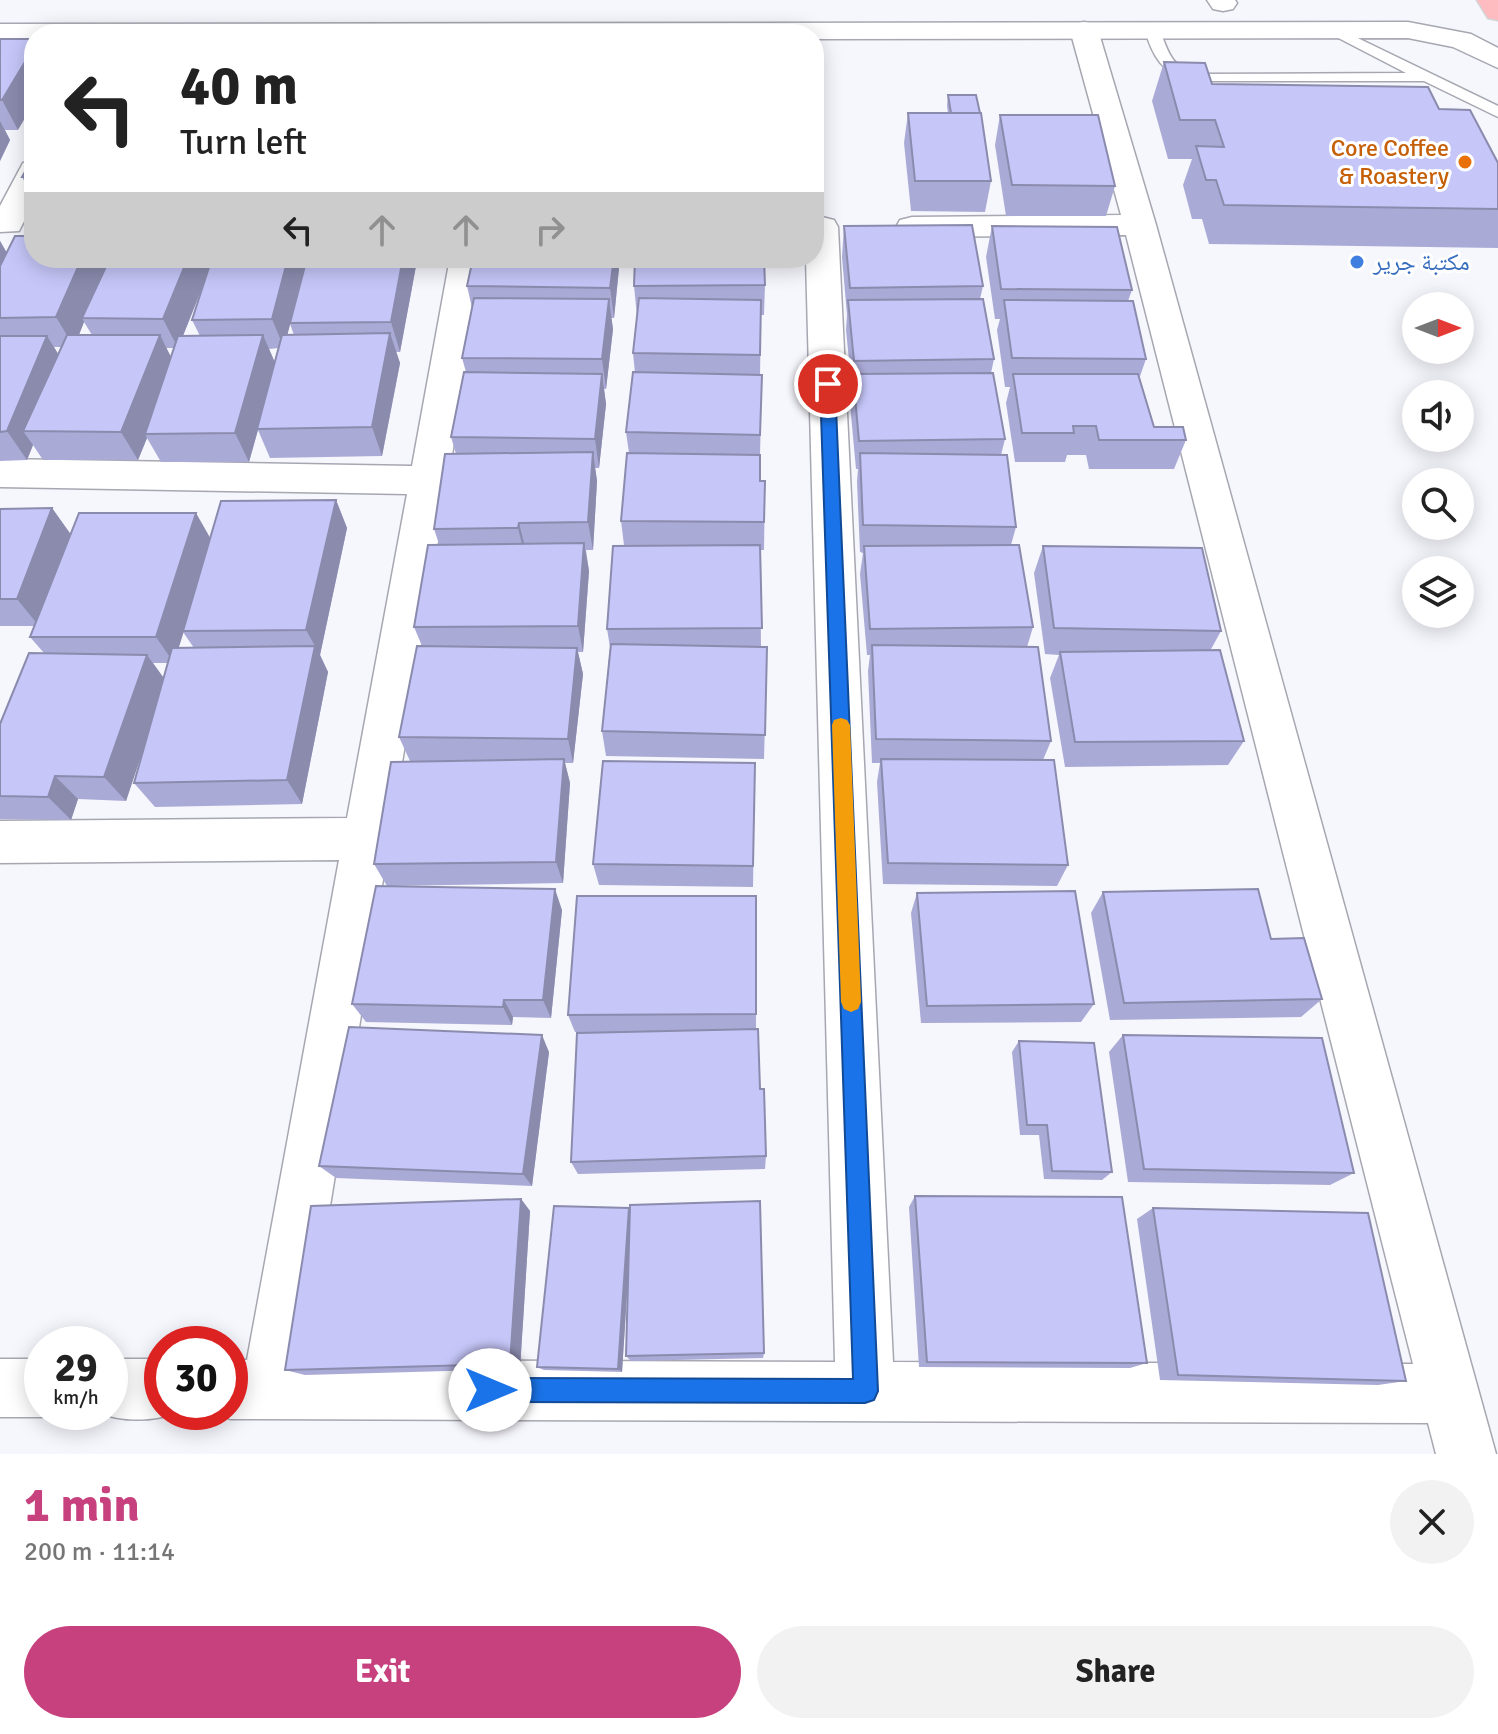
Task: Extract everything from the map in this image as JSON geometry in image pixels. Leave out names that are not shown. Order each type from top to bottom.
[{"type":"main road","points":[[1491,0],[1498,12]]},
{"type":"street","points":[[1191,3],[1231,2]]},
{"type":"street","points":[[1269,30],[1289,20],[1292,15],[1287,3]]},
{"type":"street","points":[[1344,4],[1415,5]]},
{"type":"street","points":[[824,31],[1084,30],[1152,12],[1269,30],[1408,30],[1461,40],[1498,59]]},
{"type":"street","points":[[1084,30],[1140,225],[1466,1454]]},
{"type":"street","points":[[0,32],[24,32]]},
{"type":"street","points":[[14,224],[24,197]]},
{"type":"street","points":[[865,1391],[843,227],[1140,225]]},
{"type":"street","points":[[465,268],[366,839],[251,1389],[1450,1394]]},
{"type":"street","points":[[0,473],[428,480]]},
{"type":"street","points":[[0,842],[366,839]]},
{"type":"street","points":[[0,1388],[24,1388]]},
{"type":"lane","points":[[1152,12],[1158,49],[1167,65],[1180,75],[1194,78],[1427,77]]},
{"type":"lane","points":[[1330,30],[1498,112]]},
{"type":"building","points":[[0,39],[24,39],[24,64],[0,100]]},
{"type":"building","points":[[1164,62],[1205,63],[1212,84],[1428,87],[1439,109],[1470,110],[1498,163],[1498,209],[1224,205],[1216,180],[1206,180],[1196,146],[1224,147],[1215,120],[1180,120]]},
{"type":"building","points":[[948,95],[976,95],[980,113],[951,113]]},
{"type":"building","points":[[908,113],[981,113],[991,181],[915,181]]},
{"type":"building","points":[[1000,115],[1098,115],[1115,186],[1012,185]]},
{"type":"building","points":[[972,225],[983,286],[850,288],[844,226]]},
{"type":"building","points":[[992,226],[1117,227],[1132,290],[1001,289]]},
{"type":"building","points":[[15,236],[24,236],[24,268],[78,268],[56,317],[0,318],[0,266]]},
{"type":"building","points":[[105,268],[184,268],[163,319],[82,318]]},
{"type":"building","points":[[209,268],[285,268],[272,319],[192,320]]},
{"type":"building","points":[[304,268],[401,268],[391,322],[290,323]]},
{"type":"building","points":[[471,268],[613,268],[610,288],[467,286]]},
{"type":"building","points":[[635,268],[764,268],[765,285],[634,286]]},
{"type":"building","points":[[474,298],[609,299],[602,359],[462,358]]},
{"type":"building","points":[[639,298],[761,300],[760,355],[633,353]]},
{"type":"building","points":[[983,299],[994,359],[854,361],[848,300]]},
{"type":"building","points":[[1004,300],[1133,301],[1146,359],[1012,358]]},
{"type":"building","points":[[390,333],[372,427],[257,429],[282,335]]},
{"type":"building","points":[[67,335],[160,335],[121,432],[23,431]]},
{"type":"building","points":[[263,335],[235,433],[145,434],[178,336]]},
{"type":"building","points":[[0,336],[47,336],[7,431],[0,432]]},
{"type":"building","points":[[464,372],[602,374],[595,439],[451,437]]},
{"type":"building","points":[[633,372],[762,375],[760,435],[626,432]]},
{"type":"building","points":[[993,373],[1005,439],[859,441],[853,374]]},
{"type":"building","points":[[1013,374],[1138,374],[1154,427],[1183,427],[1186,440],[1099,440],[1096,426],[1073,426],[1074,433],[1022,433]]},
{"type":"building","points":[[593,452],[588,522],[519,523],[518,528],[434,529],[445,454]]},
{"type":"building","points":[[627,453],[760,455],[760,481],[765,481],[764,522],[621,521]]},
{"type":"building","points":[[860,453],[1007,455],[1016,527],[863,525]]},
{"type":"building","points":[[336,500],[306,630],[183,631],[221,501]]},
{"type":"building","points":[[52,508],[17,599],[0,599],[0,509]]},
{"type":"building","points":[[79,513],[196,513],[156,637],[30,637]]},
{"type":"building","points":[[584,543],[578,626],[414,627],[428,545]]},
{"type":"building","points":[[760,545],[762,628],[607,629],[613,546]]},
{"type":"building","points":[[1019,545],[1033,627],[870,629],[864,546]]},
{"type":"building","points":[[1043,546],[1202,548],[1221,631],[1054,628]]},
{"type":"building","points":[[611,644],[767,647],[765,735],[602,731]]},
{"type":"building","points":[[872,645],[1038,647],[1051,741],[876,739]]},
{"type":"building","points":[[315,646],[287,780],[134,783],[172,648]]},
{"type":"building","points":[[417,646],[577,648],[568,739],[399,737]]},
{"type":"building","points":[[1220,650],[1244,741],[1075,742],[1060,652]]},
{"type":"building","points":[[29,653],[147,655],[104,777],[55,776],[48,797],[0,796],[0,724]]},
{"type":"building","points":[[564,759],[556,862],[374,864],[391,762]]},
{"type":"building","points":[[881,759],[1054,760],[1068,865],[888,863]]},
{"type":"building","points":[[603,761],[755,763],[753,866],[593,864]]},
{"type":"building","points":[[376,886],[555,889],[543,1000],[504,1000],[503,1007],[352,1004]]},
{"type":"building","points":[[1258,889],[1271,939],[1304,938],[1322,999],[1124,1003],[1103,892]]},
{"type":"building","points":[[1075,891],[1094,1004],[927,1006],[917,893]]},
{"type":"building","points":[[577,896],[756,896],[756,1014],[568,1015]]},
{"type":"building","points":[[349,1027],[542,1035],[523,1174],[319,1166]]},
{"type":"building","points":[[758,1029],[766,1156],[571,1162],[577,1033]]},
{"type":"building","points":[[1123,1035],[1322,1038],[1354,1173],[1144,1169]]},
{"type":"building","points":[[1019,1041],[1094,1043],[1112,1172],[1052,1171],[1047,1125],[1027,1125]]},
{"type":"building","points":[[915,1196],[1122,1197],[1147,1363],[927,1362]]},
{"type":"building","points":[[521,1199],[510,1364],[285,1370],[311,1206]]},
{"type":"building","points":[[760,1201],[764,1353],[626,1356],[630,1205]]},
{"type":"building","points":[[554,1206],[629,1208],[618,1369],[537,1367]]},
{"type":"building","points":[[1153,1208],[1368,1213],[1406,1381],[1178,1375]]},
{"type":"slow traffic","points":[[841,725],[851,1002]]},
{"type":"place","name":"Core Coffee & Roastery","points":[[1465,162]]},
{"type":"place","name":"مكتبة جرير","points":[[1357,262]]},
{"type":"route","points":[[490,1390],[865,1391],[828,384]]}]
